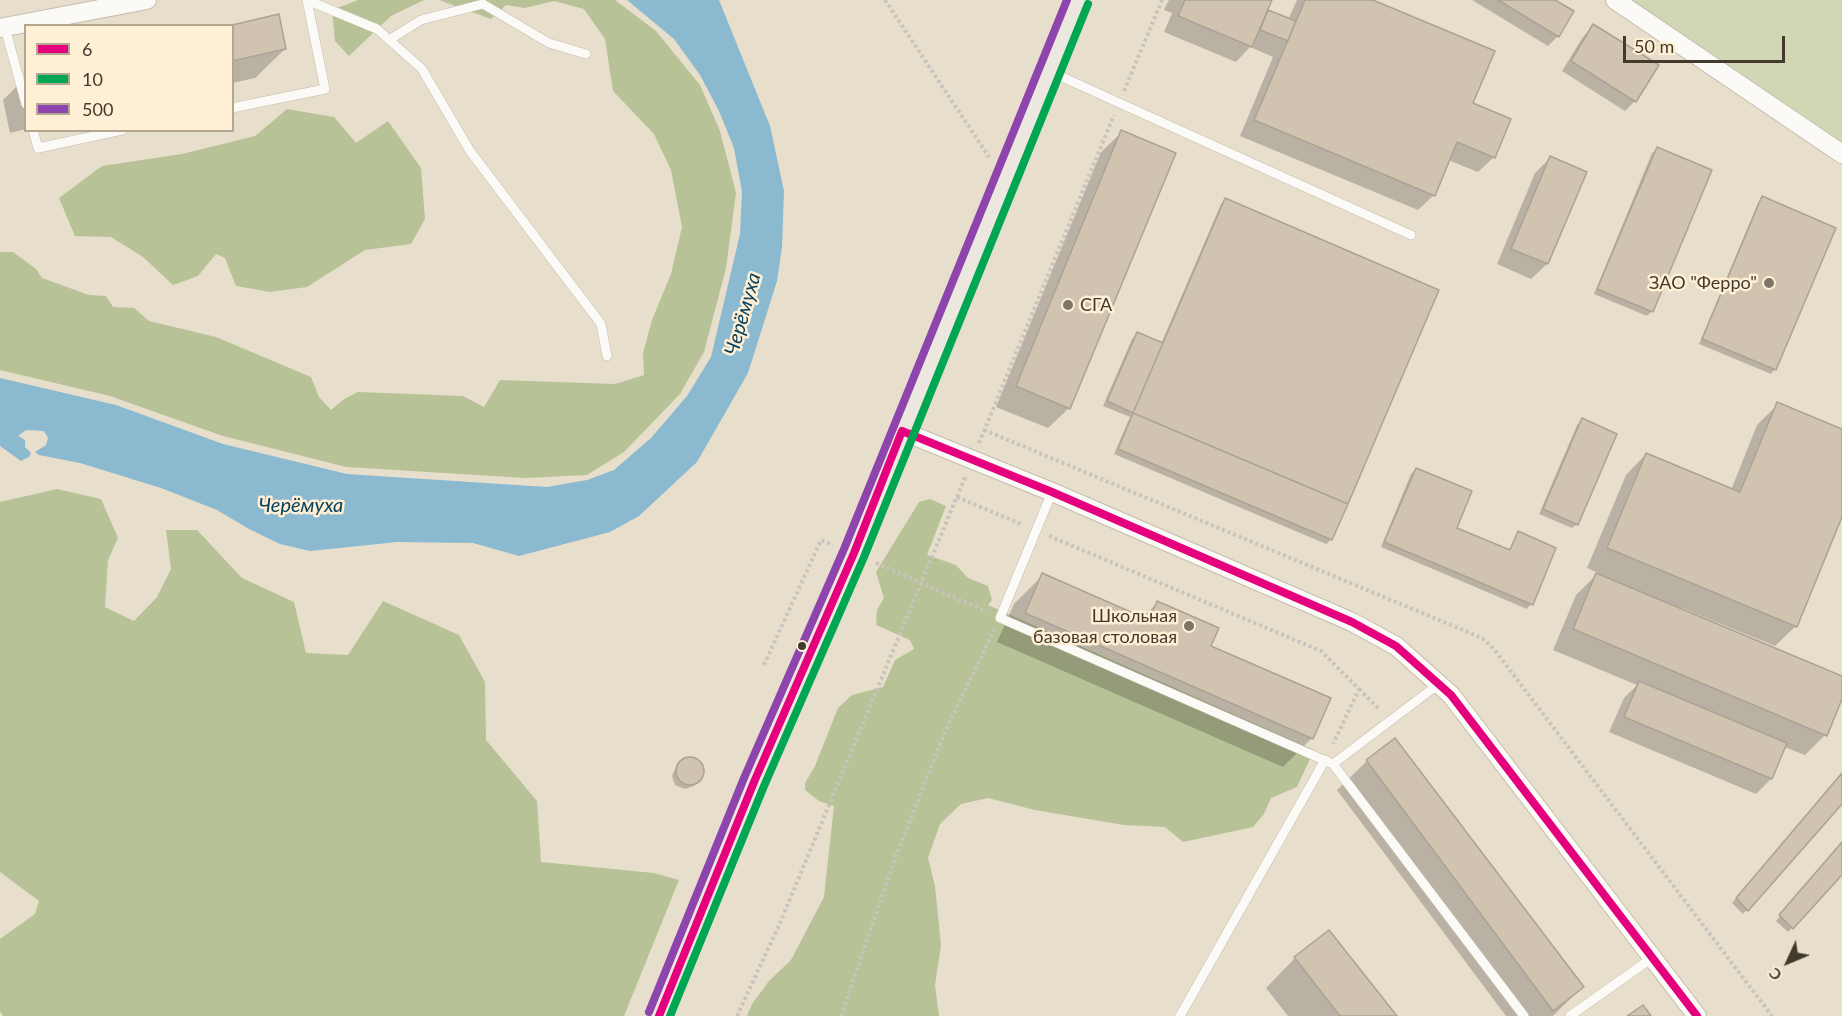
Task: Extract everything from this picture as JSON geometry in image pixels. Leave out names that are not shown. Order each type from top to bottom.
[{"type":"main road","points":[[659,1016],[722,859],[854,553],[1078,0]]},
{"type":"street","points":[[2,28],[88,6],[147,0]]},
{"type":"street","points":[[1615,0],[1842,154]]},
{"type":"street","points":[[902,431],[1052,492],[1352,622],[1396,646],[1440,684],[1697,1016]]},
{"type":"lane","points":[[307,0],[376,29],[422,69],[470,151],[601,324],[607,356]]},
{"type":"lane","points":[[234,108],[325,89],[307,0]]},
{"type":"lane","points":[[389,40],[421,20],[483,4],[549,43],[586,54]]},
{"type":"lane","points":[[2,28],[24,98]]},
{"type":"lane","points":[[1049,71],[1411,236]]},
{"type":"lane","points":[[34,132],[38,148],[113,132]]},
{"type":"lane","points":[[1052,492],[1000,618],[1329,762],[1524,1016]]},
{"type":"lane","points":[[1180,1016],[1329,762],[1391,721],[1440,684]]},
{"type":"lane","points":[[1570,1016],[1652,958]]},
{"type":"path","points":[[885,0],[1004,181]]},
{"type":"path","points":[[737,1016],[780,923],[1162,0]]},
{"type":"path","points":[[957,497],[1321,651],[1391,721]]},
{"type":"path","points":[[841,1016],[896,856],[944,734],[1000,618]]},
{"type":"path","points":[[1329,762],[1359,689]]},
{"type":"green space","points":[[358,0],[424,0],[391,16],[349,56],[335,41],[332,10]]},
{"type":"green space","points":[[439,0],[615,0],[656,31],[700,85],[720,131],[736,193],[726,268],[704,352],[680,394],[624,452],[587,475],[526,478],[346,467],[223,436],[110,396],[0,370],[0,252],[13,252],[36,269],[42,278],[89,295],[106,296],[113,307],[134,308],[149,321],[216,337],[311,377],[319,397],[331,410],[344,399],[358,392],[463,396],[484,407],[500,380],[615,384],[644,375],[643,353],[652,320],[671,274],[682,227],[671,170],[654,134],[613,91],[605,39],[584,9],[554,1],[525,8],[506,5],[491,19]]},
{"type":"green space","points":[[1626,0],[1842,0],[1842,147]]},
{"type":"green space","points":[[287,109],[334,117],[356,143],[388,121],[421,168],[425,219],[411,244],[365,250],[307,287],[270,292],[236,286],[225,258],[216,254],[198,276],[173,285],[143,257],[111,237],[75,236],[59,198],[102,166],[182,154],[255,136]]},
{"type":"green space","points":[[57,489],[101,499],[118,538],[108,560],[105,607],[134,621],[157,597],[171,569],[166,530],[197,530],[242,578],[294,602],[306,653],[348,655],[383,601],[459,635],[485,682],[486,740],[537,801],[541,862],[654,873],[679,880],[624,1016],[3,1016],[0,1011],[0,939],[35,914],[39,901],[0,872],[0,502]]},
{"type":"green space","points":[[930,499],[946,506],[927,555],[956,565],[968,578],[988,586],[992,600],[988,605],[1314,750],[1297,787],[1271,798],[1264,814],[1253,827],[1183,842],[1165,827],[1124,825],[1035,810],[988,798],[961,804],[940,824],[928,858],[935,886],[941,945],[935,985],[939,1016],[747,1016],[752,1004],[769,981],[791,960],[824,897],[834,806],[819,801],[805,790],[805,783],[815,766],[838,708],[852,695],[883,687],[895,660],[914,649],[910,640],[876,625],[877,610],[884,598],[876,572],[919,502]]},
{"type":"water","name":"Черёмуха","points":[[627,0],[719,0],[770,126],[784,191],[782,247],[777,281],[748,373],[697,462],[639,516],[610,532],[519,556],[473,543],[397,542],[310,551],[280,544],[217,510],[161,488],[80,463],[39,455],[35,452],[46,445],[48,438],[44,431],[26,430],[18,436],[25,440],[25,447],[31,453],[29,457],[21,461],[0,446],[0,378],[116,405],[223,444],[347,474],[547,487],[587,480],[614,470],[651,438],[687,396],[711,357],[740,234],[742,192],[734,148],[719,111],[700,75],[674,39]]},
{"type":"building","points":[[1185,0],[1272,0],[1252,47],[1178,16]]},
{"type":"building","points":[[1305,0],[1373,0],[1495,51],[1473,103],[1511,119],[1495,158],[1457,142],[1435,196],[1254,120]]},
{"type":"building","points":[[1498,0],[1555,0],[1574,11],[1559,37]]},
{"type":"building","points":[[1268,10],[1296,21],[1288,41],[1260,30]]},
{"type":"building","points":[[279,14],[286,49],[234,61],[234,25]]},
{"type":"building","points":[[1593,24],[1659,65],[1636,102],[1571,61]]},
{"type":"building","points":[[1121,130],[1176,153],[1070,409],[1016,386]]},
{"type":"building","points":[[1657,147],[1712,170],[1653,312],[1597,289]]},
{"type":"building","points":[[1550,156],[1587,172],[1548,264],[1511,249]]},
{"type":"building","name":"ЗАО \"Ферро\"","points":[[1762,196],[1836,228],[1776,370],[1702,339]]},
{"type":"building","points":[[1225,198],[1439,290],[1348,504],[1133,413]]},
{"type":"building","points":[[1137,332],[1163,343],[1133,413],[1107,401]]},
{"type":"building","points":[[1777,402],[1842,429],[1842,517],[1797,627],[1607,548],[1646,453],[1740,492]]},
{"type":"building","points":[[1133,413],[1348,504],[1332,540],[1118,449]]},
{"type":"building","points":[[1582,418],[1617,434],[1578,525],[1543,509]]},
{"type":"building","points":[[1416,468],[1472,491],[1457,528],[1510,550],[1518,531],[1556,548],[1533,605],[1384,542]]},
{"type":"building","points":[[1042,573],[1149,620],[1157,601],[1219,628],[1211,646],[1331,698],[1313,739],[1025,613]]},
{"type":"building","points":[[1596,573],[1842,676],[1842,699],[1827,736],[1573,629]]},
{"type":"building","points":[[1639,681],[1787,743],[1772,779],[1624,717]]},
{"type":"building","points":[[1395,738],[1584,987],[1553,1011],[1366,760]]},
{"type":"building","points":[[690,757],[700,761],[704,771],[700,781],[690,785],[680,781],[676,771],[680,761]]},
{"type":"building","points":[[1842,773],[1842,804],[1748,911],[1736,898]]},
{"type":"building","points":[[1842,842],[1842,875],[1793,929],[1779,915]]},
{"type":"building","points":[[1329,930],[1397,1016],[1340,1016],[1294,957]]},
{"type":"building","points":[[1643,1005],[1651,1016],[1627,1016]]},
{"type":"transit line","name":"500","points":[[649,1012],[744,778],[844,549],[1067,0]]},
{"type":"transit line","name":"10","points":[[670,1016],[764,786],[864,557],[1088,4]]},
{"type":"transit line","name":"6","points":[[659,1016],[754,782],[854,553],[902,431],[1052,492],[1352,622],[1396,646],[1451,695],[1697,1016]]},
{"type":"place","name":"ЗАО \"Ферро\"","points":[[1769,283]]},
{"type":"place","name":"СГА","points":[[1068,305]]},
{"type":"place","name":"Школьная базовая столовая","points":[[1189,626]]}]
